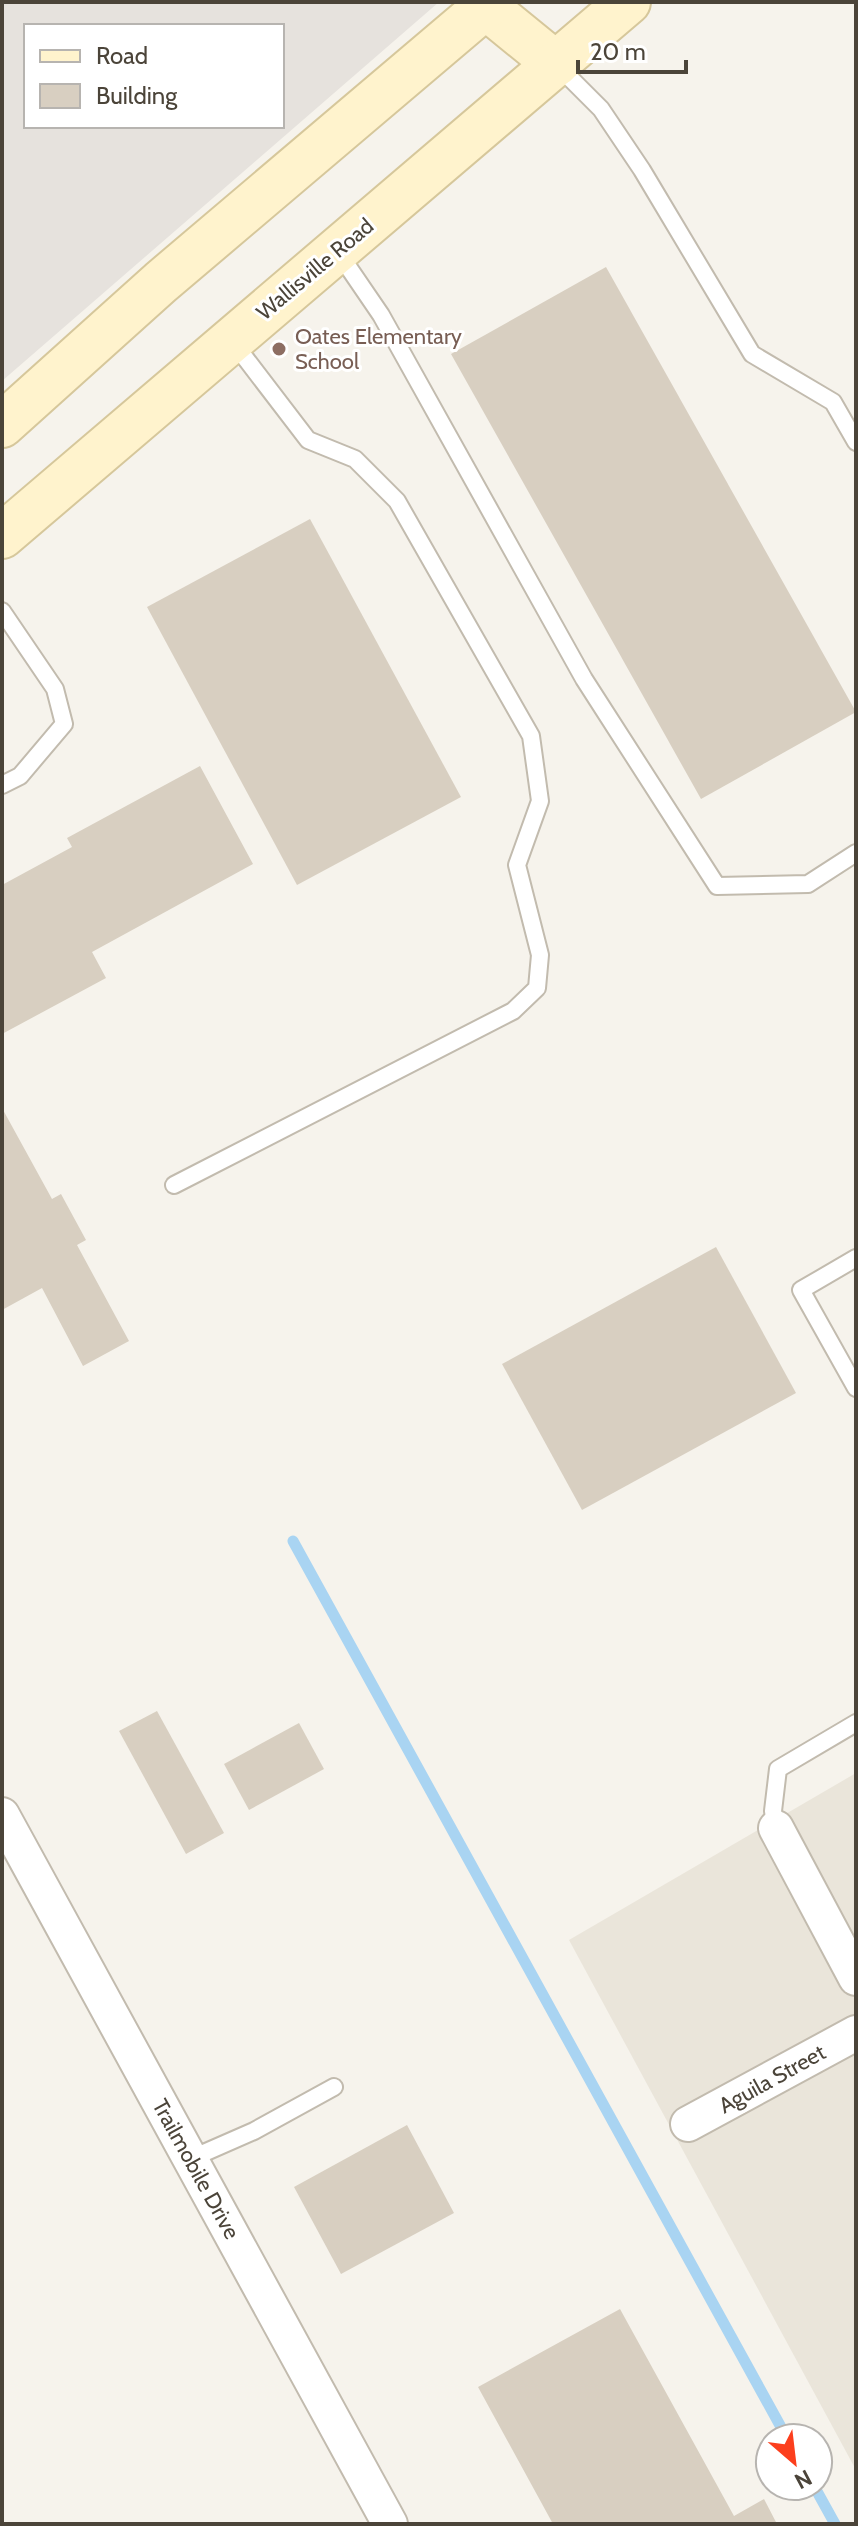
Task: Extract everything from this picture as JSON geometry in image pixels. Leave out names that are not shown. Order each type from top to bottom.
[{"type":"main road","name":"Wallisville Road","points":[[2,536],[628,2]]},
{"type":"main road","points":[[2,425],[161,282],[486,4],[556,64]]},
{"type":"street","name":"Trailmobile Drive","points":[[2,1815],[390,2524]]},
{"type":"street","points":[[776,1828],[856,1978]]},
{"type":"street","name":"Aguila Street","points":[[688,2124],[856,2033]]},
{"type":"lane","points":[[556,64],[601,109],[642,170],[752,354],[833,402],[856,442]]},
{"type":"lane","points":[[337,250],[381,315],[584,679],[717,886],[808,884],[856,853]]},
{"type":"lane","points":[[174,1185],[513,1011],[537,988],[540,955],[517,865],[540,801],[531,736],[397,501],[355,459],[308,440],[232,340]]},
{"type":"lane","points":[[2,611],[55,689],[64,724],[20,776],[2,785]]},
{"type":"lane","points":[[856,1258],[801,1290],[856,1388]]},
{"type":"lane","points":[[776,1828],[773,1811],[778,1769],[856,1723]]},
{"type":"lane","points":[[190,2159],[254,2131],[334,2087]]},
{"type":"shaded area","points":[[2,2],[439,2],[2,381]]},
{"type":"shaded area","points":[[856,1773],[856,2470],[834,2429],[834,2422],[830,2422],[569,1940]]},
{"type":"building","points":[[606,267],[856,712],[701,799],[451,354]]},
{"type":"building","points":[[310,519],[461,797],[297,885],[147,607]]},
{"type":"building","points":[[200,766],[253,864],[92,952],[106,978],[2,1034],[2,885],[72,847],[67,838]]},
{"type":"building","points":[[2,1108],[52,1199],[61,1194],[86,1240],[77,1245],[129,1341],[83,1366],[42,1288],[2,1310]]},
{"type":"building","points":[[716,1247],[796,1393],[582,1510],[502,1364]]},
{"type":"building","points":[[157,1711],[224,1833],[186,1854],[119,1731]]},
{"type":"building","points":[[299,1723],[324,1769],[249,1810],[224,1764]]},
{"type":"building","points":[[407,2125],[454,2213],[341,2274],[294,2187]]},
{"type":"building","points":[[620,2309],[734,2516],[759,2502],[766,2502],[777,2524],[553,2524],[478,2387]]},
{"type":"waterway","points":[[293,1541],[778,2422]]},
{"type":"waterway","points":[[823,2502],[835,2524]]},
{"type":"place","name":"Oates Elementary School","points":[[279,349]]}]
